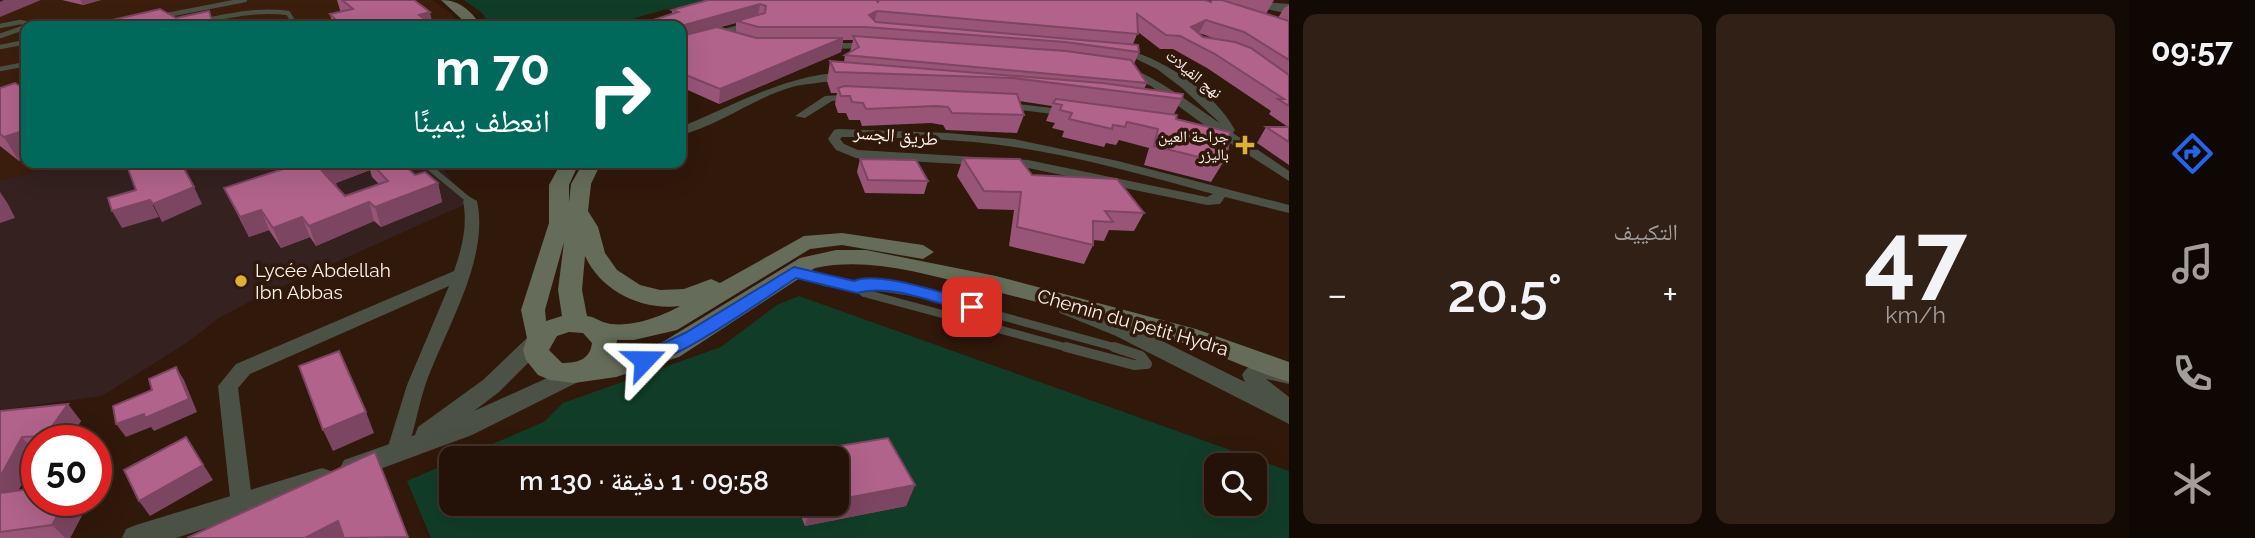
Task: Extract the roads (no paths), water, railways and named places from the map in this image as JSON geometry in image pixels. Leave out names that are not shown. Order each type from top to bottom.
[{"type":"main road","points":[[447,0],[472,21]]},
{"type":"main road","points":[[464,0],[482,13],[487,21]]},
{"type":"main road","points":[[538,340],[533,310],[559,223],[559,185],[568,168]]},
{"type":"main road","points":[[588,327],[556,325],[538,340],[534,351],[544,366],[566,373],[582,371],[598,362],[605,352],[605,341],[588,327],[570,298],[581,184],[589,168]]},
{"type":"main road","points":[[579,214],[589,226],[594,255],[600,265],[622,285],[640,293],[664,298],[686,297],[717,285],[738,281]]},
{"type":"main road","name":"Chemin du petit Hydra","points":[[588,327],[634,331],[668,324],[804,243],[842,239],[883,243],[1176,320],[1289,358]]},
{"type":"main road","name":"Chemin du petit Hydra","points":[[582,371],[616,367],[670,350],[808,263],[836,257],[866,257],[921,266],[1196,338],[1289,374]]},
{"type":"street","points":[[1246,0],[1289,9]]},
{"type":"street","points":[[1229,8],[1289,9]]},
{"type":"street","points":[[686,43],[759,22]]},
{"type":"street","points":[[715,34],[733,40]]},
{"type":"street","points":[[815,46],[888,48]]},
{"type":"street","name":"نهج الفيلات","points":[[1106,49],[1138,53],[1155,62],[1222,117],[1231,138]]},
{"type":"street","points":[[1114,67],[1139,74],[1289,177]]},
{"type":"street","points":[[686,129],[797,81],[829,75],[855,77]]},
{"type":"street","points":[[801,116],[829,98],[868,98]]},
{"type":"street","points":[[991,104],[1081,114]]},
{"type":"street","points":[[1163,108],[1198,113]]},
{"type":"street","name":"طريق الجسر","points":[[1221,193],[1215,201],[1207,201],[1028,164],[856,154],[840,147],[834,139],[838,134],[861,134],[965,137],[1014,143],[1289,209]]},
{"type":"street","points":[[1212,137],[1231,138]]},
{"type":"street","points":[[396,453],[416,385],[461,274],[476,219],[470,201]]},
{"type":"street","points":[[242,507],[228,386],[243,369],[461,274]]},
{"type":"street","points":[[996,285],[1127,331],[1220,383],[1289,414]]},
{"type":"street","points":[[396,453],[462,408],[538,340]]},
{"type":"street","points":[[1289,374],[1263,370],[1253,375],[1259,388],[1289,405]]},
{"type":"street","points":[[136,538],[242,507],[396,453],[523,402],[582,371]]},
{"type":"lane","points":[[161,17],[245,0]]},
{"type":"lane","points":[[210,21],[268,10],[289,13],[293,21]]},
{"type":"lane","points":[[0,26],[21,22]]},
{"type":"lane","points":[[0,36],[21,29]]},
{"type":"lane","points":[[0,47],[21,43]]},
{"type":"lane","points":[[0,69],[21,65]]},
{"type":"lane","points":[[430,168],[470,201]]},
{"type":"lane","points":[[435,168],[447,181]]},
{"type":"lane","points":[[794,272],[824,282],[857,287],[864,293],[1134,365],[1147,364],[1131,351],[947,300],[888,286],[861,284],[857,287]]},
{"type":"place","name":"جراحة العين باليزر","points":[[1245,145]]},
{"type":"place","name":"Lycée Abdellah Ibn Abbas","points":[[241,281]]}]
